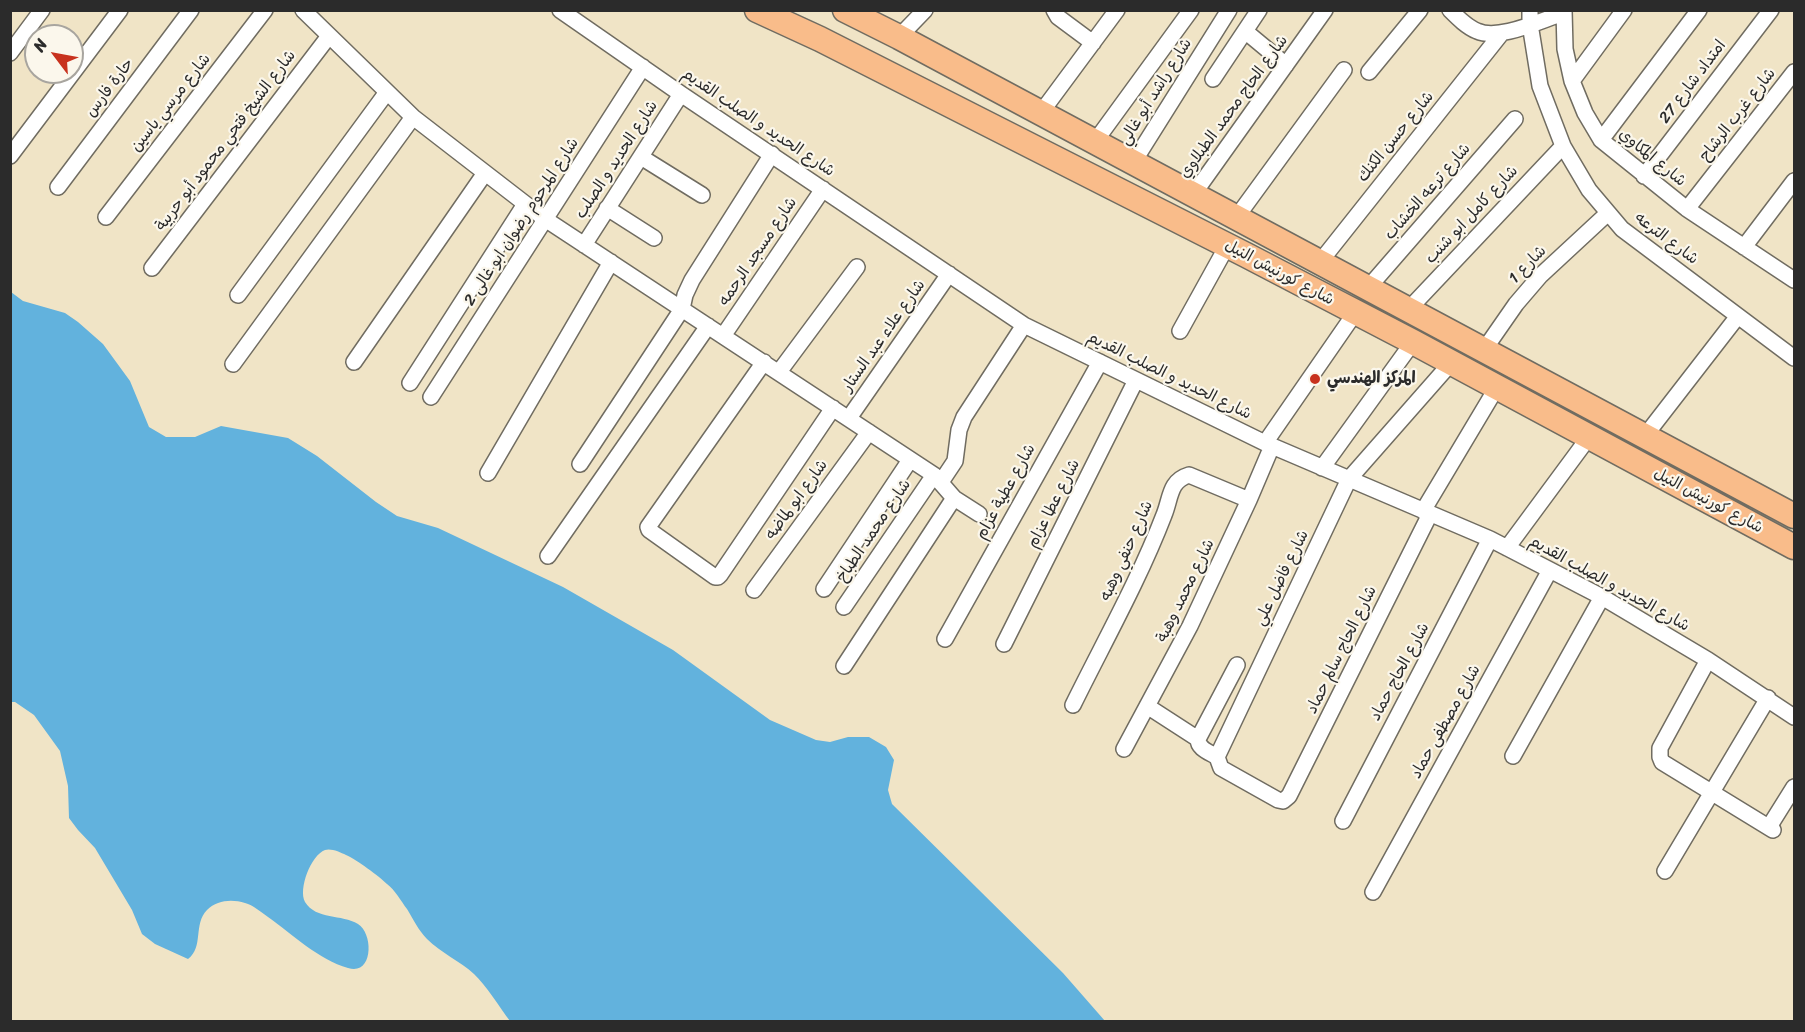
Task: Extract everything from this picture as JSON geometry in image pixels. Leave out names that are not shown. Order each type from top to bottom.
[{"type":"highway","name":"شارع كورنيش النيل","points":[[757,10],[831,45],[1236,250],[1413,342],[1794,547]]},
{"type":"highway","name":"شارع كورنيش النيل","points":[[845,10],[1794,516]]},
{"type":"highway","points":[[1236,250],[1260,230]]},
{"type":"street","points":[[10,53],[42,10]]},
{"type":"street","points":[[10,156],[120,10]]},
{"type":"street","name":"حارة فارس","points":[[58,187],[191,10]]},
{"type":"street","name":"شارع مرسي ياسين","points":[[106,217],[266,10]]},
{"type":"street","points":[[303,10],[413,117],[545,219],[849,418],[937,479],[954,498],[979,514]]},
{"type":"street","points":[[899,37],[925,10]]},
{"type":"street","points":[[1054,10],[1058,17],[1093,43]]},
{"type":"street","points":[[1040,114],[1118,10]]},
{"type":"street","points":[[1094,143],[1191,10]]},
{"type":"street","name":"شارع راشد أبو غالي","points":[[1132,163],[1229,10]]},
{"type":"street","points":[[1213,79],[1259,10]]},
{"type":"street","name":"شارع الحاج محمد الطبلاوي","points":[[1192,195],[1325,10]]},
{"type":"street","points":[[1369,72],[1420,10]]},
{"type":"street","points":[[1450,10],[1465,24],[1477,31],[1489,34],[1502,34],[1530,17],[1564,12]]},
{"type":"street","points":[[1572,81],[1624,10]]},
{"type":"street","points":[[1601,140],[1699,10]]},
{"type":"street","name":"امتداد شارع 27","points":[[1644,176],[1771,10]]},
{"type":"street","name":"شارع المكاوي","points":[[1564,12],[1565,49],[1572,81],[1585,113],[1601,140],[1687,209],[1743,247],[1792,274]]},
{"type":"street","name":"شارع الحديد و الصلب القديم","points":[[568,13],[681,94],[1024,325],[1269,445],[1490,539],[1602,597],[1708,660],[1794,717]]},
{"type":"street","name":"شارع الترعه","points":[[1530,17],[1540,86],[1563,146],[1589,190],[1622,229],[1794,358]]},
{"type":"street","points":[[1245,31],[1286,65]]},
{"type":"street","name":"شارع حسن الكنك","points":[[1320,262],[1502,34]]},
{"type":"street","name":"شارع الشيخ فتحي محمود أبو حربية","points":[[152,268],[329,36]]},
{"type":"street","name":"شارع المرحوم رضوان ابو غالى 2","points":[[430,397],[643,67]]},
{"type":"street","points":[[1236,218],[1344,70]]},
{"type":"street","name":"شارع غرب الرشاح","points":[[1687,209],[1794,72]]},
{"type":"street","points":[[238,295],[387,92]]},
{"type":"street","name":"شارع الحديد و الصلب","points":[[584,245],[681,94]]},
{"type":"street","points":[[232,364],[413,117]]},
{"type":"street","name":"شارع ترعه الخشاب","points":[[1368,288],[1515,119]]},
{"type":"street","name":"شارع كامل ابو شنب","points":[[1408,310],[1563,146]]},
{"type":"street","points":[[580,464],[682,309],[692,280],[772,154]]},
{"type":"street","points":[[641,157],[702,195]]},
{"type":"street","points":[[354,362],[485,173]]},
{"type":"street","points":[[1743,247],[1794,181]]},
{"type":"street","name":"شارع مسجد الرحمه","points":[[723,336],[823,189]]},
{"type":"street","points":[[410,383],[525,204]]},
{"type":"street","points":[[607,208],[654,238]]},
{"type":"street","name":"شارع 1","points":[[1484,350],[1516,304],[1540,276],[1608,213]]},
{"type":"street","points":[[1180,331],[1236,250]]},
{"type":"street","points":[[488,473],[611,262]]},
{"type":"street","points":[[779,372],[857,267]]},
{"type":"street","name":"شارع علاء عبد الستار","points":[[849,418],[949,274]]},
{"type":"street","name":"شارع محمد وهبة","points":[[1124,749],[1190,626],[1249,500],[1269,445],[1355,313]]},
{"type":"street","points":[[1645,436],[1738,316]]},
{"type":"street","name":"شارع محمد الطباخ","points":[[844,607],[937,479],[955,461],[959,430],[964,417],[1024,325]]},
{"type":"street","points":[[548,556],[708,326]]},
{"type":"street","points":[[1323,468],[1413,342]]},
{"type":"street","points":[[764,362],[648,526],[650,530],[716,577],[720,575],[833,408]]},
{"type":"street","name":"شارع عطية عزام","points":[[945,639],[1100,362]]},
{"type":"street","name":"شارع فاضل علي","points":[[1217,757],[1349,480],[1451,363]]},
{"type":"street","name":"شارع عطا عزام","points":[[1004,644],[1136,380]]},
{"type":"street","name":"شارع الحاج سالم حماد","points":[[1217,757],[1221,768],[1278,800],[1283,801],[1293,790],[1426,513],[1497,387]]},
{"type":"street","name":"شارع ابو لماضه","points":[[754,590],[869,432]]},
{"type":"street","points":[[1507,548],[1589,437]]},
{"type":"street","points":[[824,589],[910,460]]},
{"type":"street","name":"شارع حنفي وهبه","points":[[1073,705],[1152,545],[1166,512],[1173,486],[1177,481],[1189,475],[1249,500]]},
{"type":"street","points":[[844,666],[954,498]]},
{"type":"street","name":"شارع الحاج حماد","points":[[1343,821],[1490,539]]},
{"type":"street","name":"شارع مصطفى حماد","points":[[1373,892],[1550,570]]},
{"type":"street","points":[[1513,756],[1602,597]]},
{"type":"street","points":[[1708,660],[1660,748],[1662,762],[1771,829],[1794,787]]},
{"type":"street","points":[[1217,757],[1201,747],[1198,739],[1237,665]]},
{"type":"street","points":[[1665,871],[1768,698]]},
{"type":"street","points":[[1147,706],[1198,739]]},
{"type":"water","points":[[11,292],[23,301],[65,313],[103,344],[130,381],[149,427],[166,437],[195,437],[221,426],[288,438],[317,456],[397,516],[438,528],[563,587],[673,650],[770,720],[816,740],[830,742],[848,737],[869,737],[886,747],[894,760],[888,790],[892,804],[1063,973],[1105,1021],[510,1021],[474,974],[438,949],[424,936],[390,886],[356,861],[330,850],[325,850],[315,858],[307,873],[303,896],[305,902],[316,912],[352,921],[363,929],[367,936],[368,953],[362,966],[356,969],[348,968],[327,959],[254,907],[235,901],[220,902],[207,910],[200,922],[196,948],[188,959],[155,944],[142,934],[132,910],[95,848],[69,818],[68,786],[60,751],[34,715],[15,702],[11,702]]},
{"type":"place","name":"المركز الهندسي","points":[[1315,379]]}]
